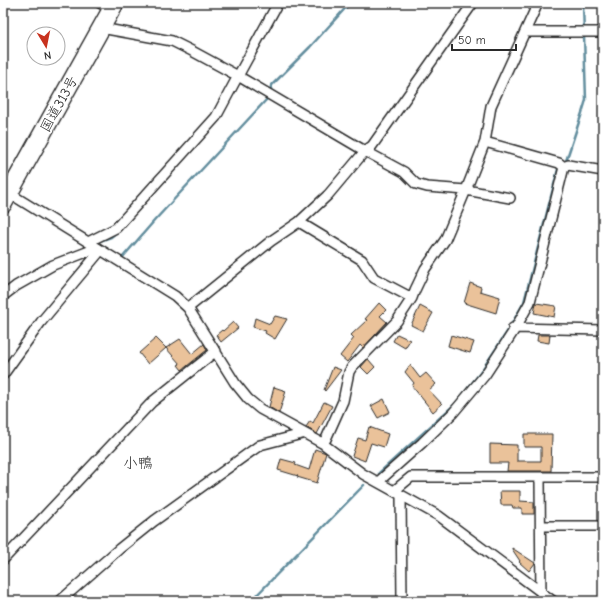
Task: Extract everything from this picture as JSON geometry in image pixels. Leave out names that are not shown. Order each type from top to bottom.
[{"type":"highway","name":"国道313号","points":[[6,199],[101,28],[109,5]]},
{"type":"street","points":[[88,242],[116,228],[216,117],[241,78],[278,3]]},
{"type":"street","points":[[188,308],[271,241],[299,222],[328,195],[365,151],[372,146],[473,3]]},
{"type":"street","points":[[322,443],[326,439],[343,401],[348,372],[397,321],[412,298],[414,290],[425,269],[445,240],[485,142],[491,106],[538,3]]},
{"type":"street","points":[[101,28],[172,41],[241,78],[365,151],[404,172],[416,184],[427,187],[466,190],[510,198]]},
{"type":"street","points":[[525,32],[603,32]]},
{"type":"street","points":[[485,142],[562,165],[603,171]]},
{"type":"street","points":[[378,482],[422,443],[458,407],[485,375],[530,302],[562,165]]},
{"type":"street","points":[[6,199],[88,242],[175,296],[188,308],[235,383],[248,399],[260,409],[302,434],[322,443],[364,474],[439,516],[541,596],[553,601]]},
{"type":"street","points":[[299,222],[362,260],[374,278],[406,293],[412,298]]},
{"type":"street","points":[[3,296],[16,286],[53,265],[99,249]]},
{"type":"street","points":[[3,375],[41,322],[99,249]]},
{"type":"street","points":[[514,328],[603,330]]},
{"type":"street","points":[[3,560],[152,402],[216,351]]},
{"type":"street","points":[[60,601],[119,549],[154,521],[260,445],[302,434]]},
{"type":"street","points":[[402,601],[397,493],[411,477],[603,477]]},
{"type":"street","points":[[540,478],[541,596]]},
{"type":"street","points":[[541,526],[603,526]]},
{"type":"building","points":[[470,283],[481,287],[480,291],[500,297],[496,313],[464,303]]},
{"type":"building","points":[[379,303],[386,310],[380,316],[387,322],[363,348],[360,345],[347,362],[340,356],[354,338],[351,335],[367,320],[365,319]]},
{"type":"building","points":[[536,303],[556,306],[554,317],[534,313]]},
{"type":"building","points":[[420,306],[433,313],[423,331],[411,325]]},
{"type":"building","points":[[275,316],[287,319],[275,339],[265,333],[266,331],[253,327],[255,318],[270,324]]},
{"type":"building","points":[[233,322],[238,328],[221,342],[216,335]]},
{"type":"building","points":[[397,334],[410,340],[405,348],[393,341]]},
{"type":"building","points":[[451,335],[474,342],[470,353],[448,346]]},
{"type":"building","points":[[538,335],[550,335],[549,343],[537,341]]},
{"type":"building","points":[[156,338],[166,348],[148,364],[139,353]]},
{"type":"building","points":[[180,339],[192,354],[204,344],[207,350],[182,370],[178,365],[180,364],[166,348]]},
{"type":"building","points":[[368,359],[375,367],[368,374],[361,367]]},
{"type":"building","points":[[410,365],[420,378],[426,373],[436,384],[429,390],[442,404],[433,412],[412,386],[414,383],[405,372]]},
{"type":"building","points":[[333,367],[341,370],[325,391],[324,390]]},
{"type":"building","points":[[274,387],[286,391],[279,413],[269,407]]},
{"type":"building","points":[[384,399],[390,412],[378,418],[371,406]]},
{"type":"building","points":[[324,402],[332,406],[317,434],[306,427],[310,421],[313,423]]},
{"type":"building","points":[[369,427],[388,434],[384,447],[371,443],[365,461],[352,456],[358,438],[365,440]]},
{"type":"building","points":[[524,434],[552,434],[551,471],[507,471],[508,463],[490,463],[490,444],[517,445],[517,461],[541,461],[541,447],[524,447]]},
{"type":"building","points":[[315,449],[326,453],[317,483],[278,470],[281,459],[296,463],[295,465],[309,470]]},
{"type":"building","points":[[500,491],[520,491],[520,501],[534,502],[534,514],[522,514],[522,508],[513,508],[512,505],[501,505]]},
{"type":"building","points":[[512,548],[535,563],[529,571],[519,562],[520,561]]},
{"type":"waterway","points":[[268,30],[283,3]]},
{"type":"waterway","points":[[271,91],[271,86],[310,47],[350,3]]},
{"type":"waterway","points":[[379,473],[455,404],[480,373],[507,332],[524,302],[558,169],[566,161],[586,100],[583,3]]},
{"type":"waterway","points":[[122,258],[155,220],[267,99]]},
{"type":"waterway","points":[[97,242],[111,237],[117,232]]},
{"type":"waterway","points":[[3,290],[9,286]]},
{"type":"waterway","points":[[251,601],[364,485]]},
{"type":"district","name":"小鴨","points":[[138,463]]}]
